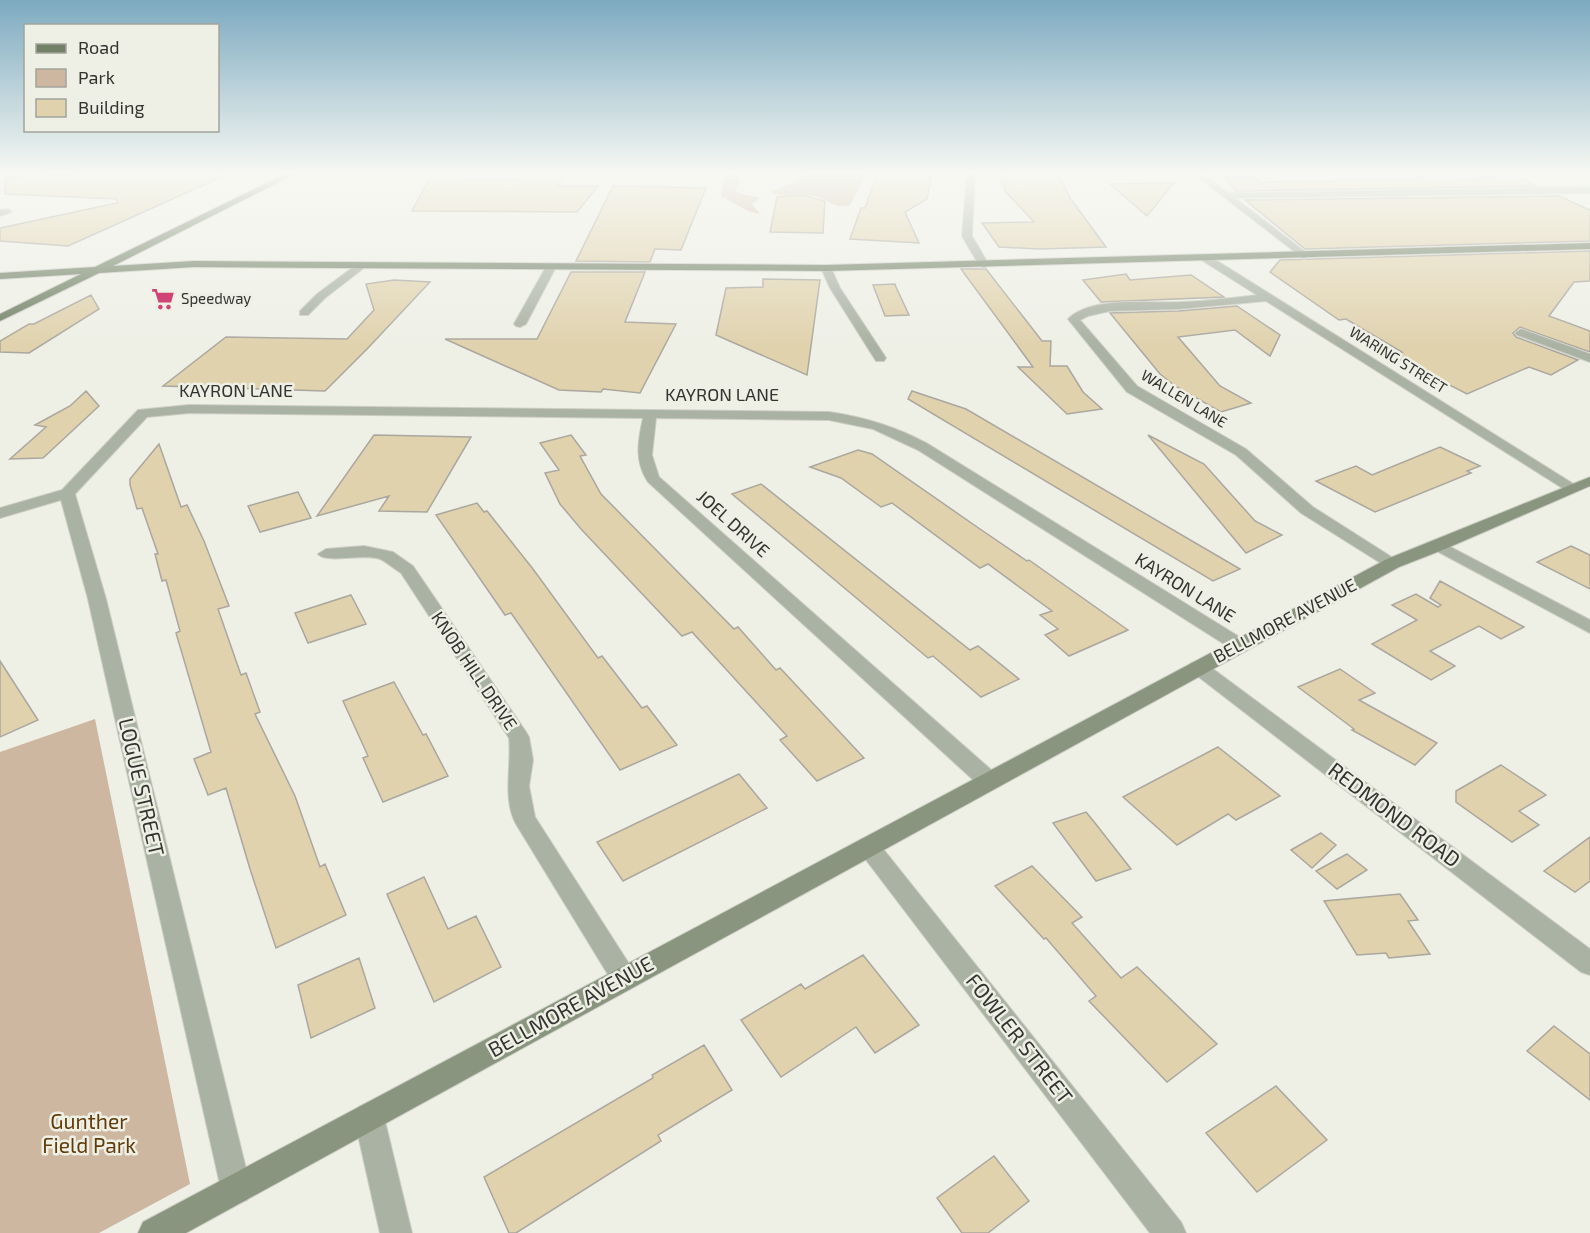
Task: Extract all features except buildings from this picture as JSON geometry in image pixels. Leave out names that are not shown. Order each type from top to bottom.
[{"type":"main road","points":[[0,318],[174,232]]},
{"type":"main road","points":[[0,276],[194,264],[826,268],[984,266],[1590,246]]},
{"type":"main road","name":"BELLMORE AVENUE","points":[[154,1233],[1393,563],[1439,546],[1581,484]]},
{"type":"street","points":[[967,232],[967,236],[984,266]]},
{"type":"street","points":[[1273,232],[1304,256]]},
{"type":"street","name":"WARING STREET","points":[[1207,259],[1581,484]]},
{"type":"street","points":[[304,313],[321,296],[364,264]]},
{"type":"street","points":[[520,324],[551,267]]},
{"type":"street","points":[[826,268],[835,288],[880,358]]},
{"type":"street","name":"WALLEN LANE","points":[[1268,297],[1179,306],[1097,310],[1079,315],[1074,319],[1132,389],[1241,452],[1307,510],[1393,563]]},
{"type":"street","points":[[1521,333],[1590,358]]},
{"type":"street","name":"KAYRON LANE","points":[[67,493],[143,413],[189,409],[829,416],[859,420],[884,427],[923,447],[1239,645]]},
{"type":"street","name":"JOEL DRIVE","points":[[650,414],[644,458],[645,466],[653,479],[989,781]]},
{"type":"street","points":[[0,513],[67,493]]},
{"type":"street","name":"LOGUE STREET","points":[[67,493],[99,609],[236,1189]]},
{"type":"street","points":[[1439,546],[1590,627]]},
{"type":"street","name":"KNOB HILL DRIVE","points":[[326,554],[364,552],[387,556],[407,570],[519,738],[522,760],[518,786],[524,818],[624,978]]},
{"type":"street","name":"REDMOND ROAD","points":[[1198,667],[1590,964]]},
{"type":"street","name":"FOWLER STREET","points":[[868,846],[1170,1233]]},
{"type":"street","points":[[369,1117],[396,1233]]},
{"type":"green space","name":"Gunther Field Park","points":[[95,719],[190,1184],[99,1233],[0,1233],[0,752]]},
{"type":"place","name":"Speedway","points":[[163,299]]}]
